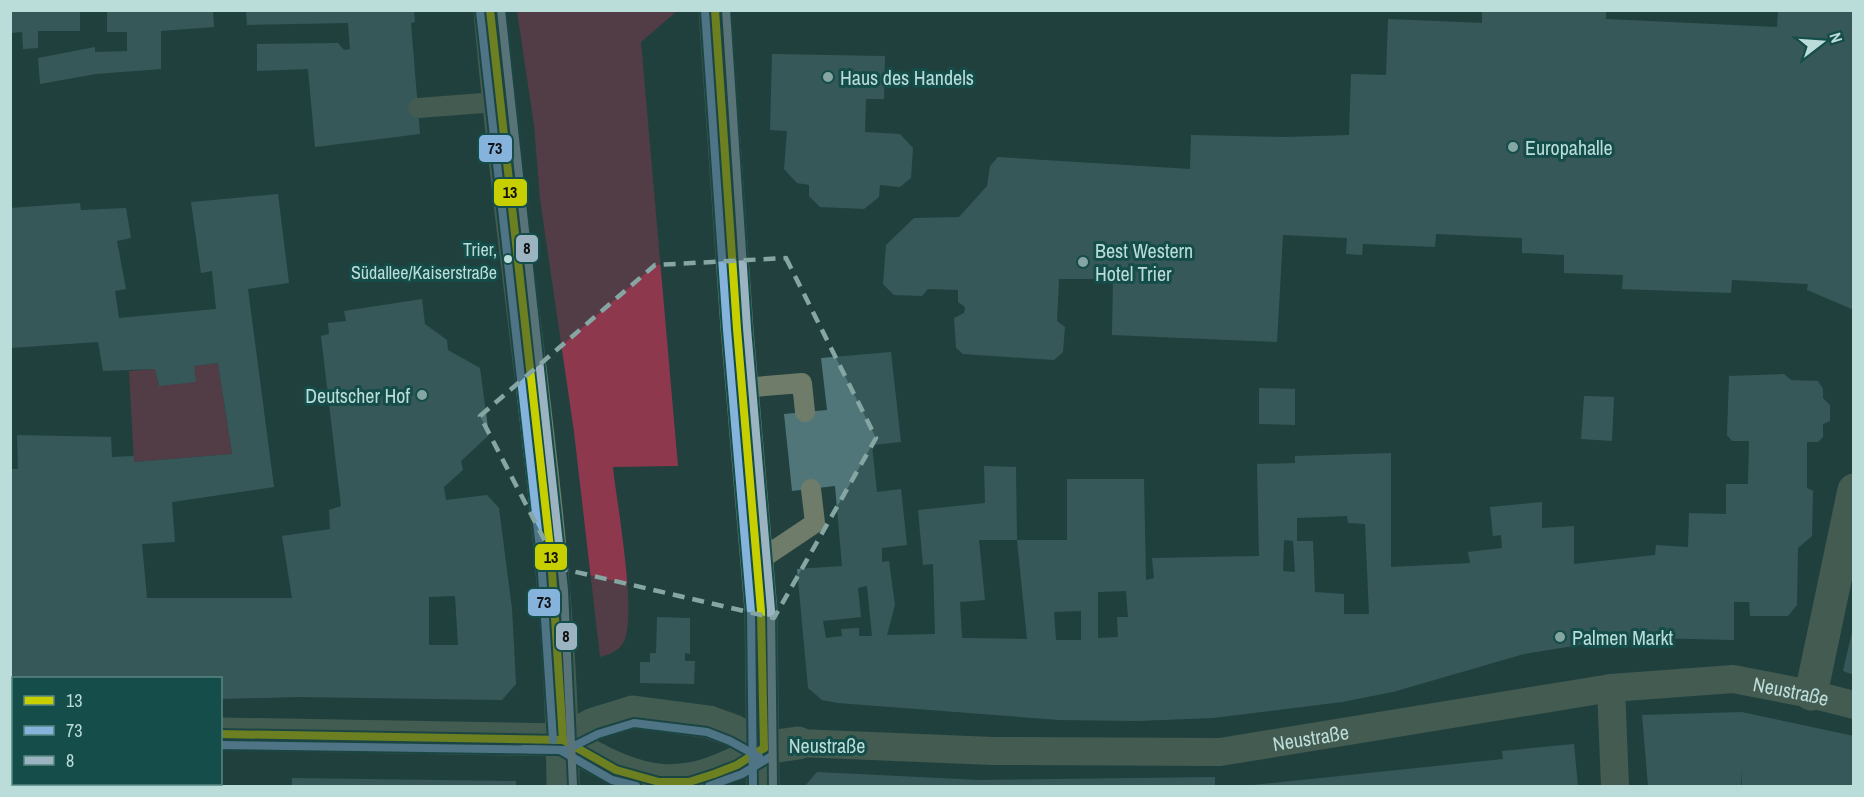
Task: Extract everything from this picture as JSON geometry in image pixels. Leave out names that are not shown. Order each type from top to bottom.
[{"type":"main road","points":[[490,10],[497,102],[556,603],[563,786]]},
{"type":"main road","points":[[715,10],[757,562],[764,748],[763,786]]},
{"type":"main road","points":[[222,734],[563,740],[594,724],[633,712],[709,722],[734,730],[764,748]]},
{"type":"main road","points":[[563,740],[616,770],[659,782],[689,782],[714,774],[737,765],[764,748]]},
{"type":"street","points":[[1811,694],[1854,490]]},
{"type":"street","name":"Neustraße","points":[[764,748],[798,743],[993,751],[1220,752],[1611,688],[1733,680],[1811,694],[1854,705]]},
{"type":"street","points":[[1611,688],[1615,786]]},
{"type":"lane","points":[[418,108],[497,102]]},
{"type":"lane","points":[[742,388],[802,383],[805,412]]},
{"type":"lane","points":[[757,562],[814,523],[811,489]]},
{"type":"highlighted area","points":[[786,258],[876,438],[774,618],[559,568],[480,416],[655,265]]},
{"type":"shaded area","points":[[517,11],[677,11],[641,42],[678,466],[613,467],[627,581],[628,624],[621,646],[612,653],[600,657],[574,432],[540,199],[534,125]]},
{"type":"shaded area","points":[[218,363],[232,454],[134,462],[129,371],[155,369],[159,386],[194,366]]},
{"type":"building","points":[[10,10],[80,10],[80,31],[38,31],[38,48],[23,49],[22,32],[10,33]]},
{"type":"building","points":[[107,10],[213,10],[214,27],[161,31],[161,69],[96,74],[40,84],[38,58],[95,47],[95,52],[127,51],[127,32],[107,32]]},
{"type":"building","points":[[246,10],[414,10],[415,22],[411,23],[420,134],[315,147],[308,69],[257,71],[257,44],[338,43],[344,50],[350,49],[348,23],[247,25]]},
{"type":"building","points":[[1482,10],[1606,10],[1606,19],[1777,27],[1778,10],[1854,10],[1854,310],[1807,290],[1808,284],[1732,280],[1731,293],[1622,289],[1623,275],[1564,273],[1564,255],[1522,253],[1522,238],[1436,234],[1435,247],[1363,244],[1362,255],[1346,254],[1347,238],[1283,235],[1277,342],[1112,335],[1113,279],[1059,279],[1057,321],[1065,327],[1063,352],[1054,360],[963,354],[956,348],[954,318],[964,313],[965,307],[958,302],[958,290],[928,289],[922,296],[894,295],[883,284],[886,245],[914,218],[959,217],[987,186],[990,166],[998,157],[1190,169],[1191,135],[1286,137],[1349,135],[1351,74],[1386,75],[1388,19],[1482,23]]},
{"type":"building","points":[[772,54],[885,56],[884,99],[866,99],[865,132],[900,134],[913,148],[911,178],[900,187],[880,185],[879,197],[864,209],[820,207],[809,196],[809,185],[797,183],[784,169],[787,131],[770,130]]},
{"type":"building","points":[[278,194],[289,283],[248,289],[274,487],[172,502],[175,542],[142,544],[147,598],[292,598],[282,536],[330,529],[329,510],[341,506],[321,336],[329,334],[328,323],[346,321],[344,311],[422,299],[425,324],[447,340],[448,350],[480,368],[489,435],[461,461],[463,470],[444,487],[446,500],[487,495],[499,508],[512,609],[516,684],[502,700],[299,697],[222,699],[222,677],[12,677],[12,702],[10,702],[10,469],[18,469],[17,435],[111,437],[112,457],[134,456],[134,462],[232,454],[218,363],[194,366],[196,382],[159,386],[155,369],[103,371],[98,342],[10,348],[10,208],[80,203],[81,210],[126,208],[131,238],[117,241],[126,289],[115,291],[119,318],[216,309],[212,271],[201,273],[191,202]],"holes":[[[455,596],[458,645],[429,645],[429,597]]]},
{"type":"building","points":[[891,352],[901,442],[872,445],[877,492],[901,489],[907,545],[882,548],[882,562],[889,561],[895,605],[887,635],[935,634],[933,564],[923,565],[918,510],[985,503],[984,466],[1016,467],[1017,540],[1067,540],[1067,479],[1144,479],[1146,580],[1154,578],[1152,558],[1259,556],[1257,464],[1295,463],[1295,456],[1391,453],[1391,567],[1470,563],[1468,552],[1502,548],[1501,535],[1493,536],[1490,507],[1542,502],[1542,528],[1574,526],[1574,564],[1655,555],[1656,545],[1688,547],[1689,513],[1726,514],[1726,484],[1748,484],[1749,441],[1732,441],[1727,435],[1729,376],[1784,374],[1791,380],[1818,381],[1823,389],[1823,398],[1830,405],[1830,421],[1823,424],[1823,437],[1818,442],[1807,442],[1807,488],[1813,491],[1812,536],[1798,548],[1797,605],[1788,616],[1750,616],[1749,602],[1734,602],[1734,640],[1650,638],[1604,641],[1524,654],[1393,692],[1342,702],[1213,718],[1137,721],[1059,720],[838,703],[822,700],[808,688],[797,569],[842,566],[835,486],[792,491],[784,414],[827,410],[821,358]],"holes":[[[1347,516],[1348,523],[1365,524],[1369,614],[1344,614],[1344,594],[1315,592],[1313,541],[1297,541],[1297,518]],[[979,540],[1017,540],[1027,639],[962,638],[960,602],[985,600]],[[1284,540],[1293,541],[1295,572],[1283,571]],[[867,586],[872,636],[859,636],[859,628],[841,629],[842,636],[826,638],[823,621],[861,617],[858,588]],[[1126,591],[1128,617],[1117,617],[1118,637],[1098,638],[1098,592]],[[1081,611],[1081,640],[1056,640],[1054,612]]]},
{"type":"building","points":[[1259,388],[1295,389],[1295,425],[1259,424]]},
{"type":"building","points":[[1584,396],[1614,397],[1612,441],[1581,439]]},
{"type":"building","points":[[657,617],[690,618],[690,654],[685,653],[685,661],[695,661],[694,684],[640,683],[640,662],[650,662],[650,653],[656,653]]},
{"type":"building","points":[[1854,628],[1854,675],[1843,671]]},
{"type":"building","points":[[1742,712],[1854,736],[1854,786],[1742,786],[1741,770],[1741,786],[1648,786],[1642,715]]},
{"type":"building","points":[[1574,744],[1578,786],[1244,786],[1503,759],[1502,751]]},
{"type":"building","points":[[817,772],[980,780],[1215,777],[1215,786],[805,786]]},
{"type":"building","points":[[292,778],[516,781],[516,786],[292,786]]},
{"type":"building","points":[[58,785],[129,785],[129,786]]},
{"type":"transit line","name":"13","points":[[490,10],[551,557],[563,740]]},
{"type":"transit line","name":"8","points":[[501,10],[564,590],[573,786]]},
{"type":"transit line","name":"13","points":[[715,10],[737,329],[761,611],[764,748]]},
{"type":"transit line","name":"8","points":[[726,10],[747,328],[771,610],[773,786]]},
{"type":"transit line","name":"73","points":[[480,11],[541,558],[553,740]]},
{"type":"transit line","name":"73","points":[[705,11],[727,330],[751,612],[753,786]]},
{"type":"transit line","name":"73","points":[[524,749],[566,750],[598,734],[634,723],[707,732],[730,741],[759,757]]},
{"type":"transit line","name":"13","points":[[222,734],[563,740],[616,770],[659,782],[689,782],[714,774],[737,765],[764,748]]},
{"type":"transit line","name":"73","points":[[222,745],[560,750],[612,780],[636,786]]},
{"type":"transit line","name":"73","points":[[709,786],[742,774],[770,757]]},
{"type":"place","name":"Haus des Handels","points":[[828,77]]},
{"type":"place","name":"Europahalle","points":[[1513,147]]},
{"type":"place","name":"Trier, Südallee/Kaiserstraße","points":[[508,259]]},
{"type":"place","name":"Best Western Hotel Trier","points":[[1083,262]]},
{"type":"place","name":"Deutscher Hof","points":[[422,395]]},
{"type":"place","name":"Palmen Markt","points":[[1560,637]]}]
